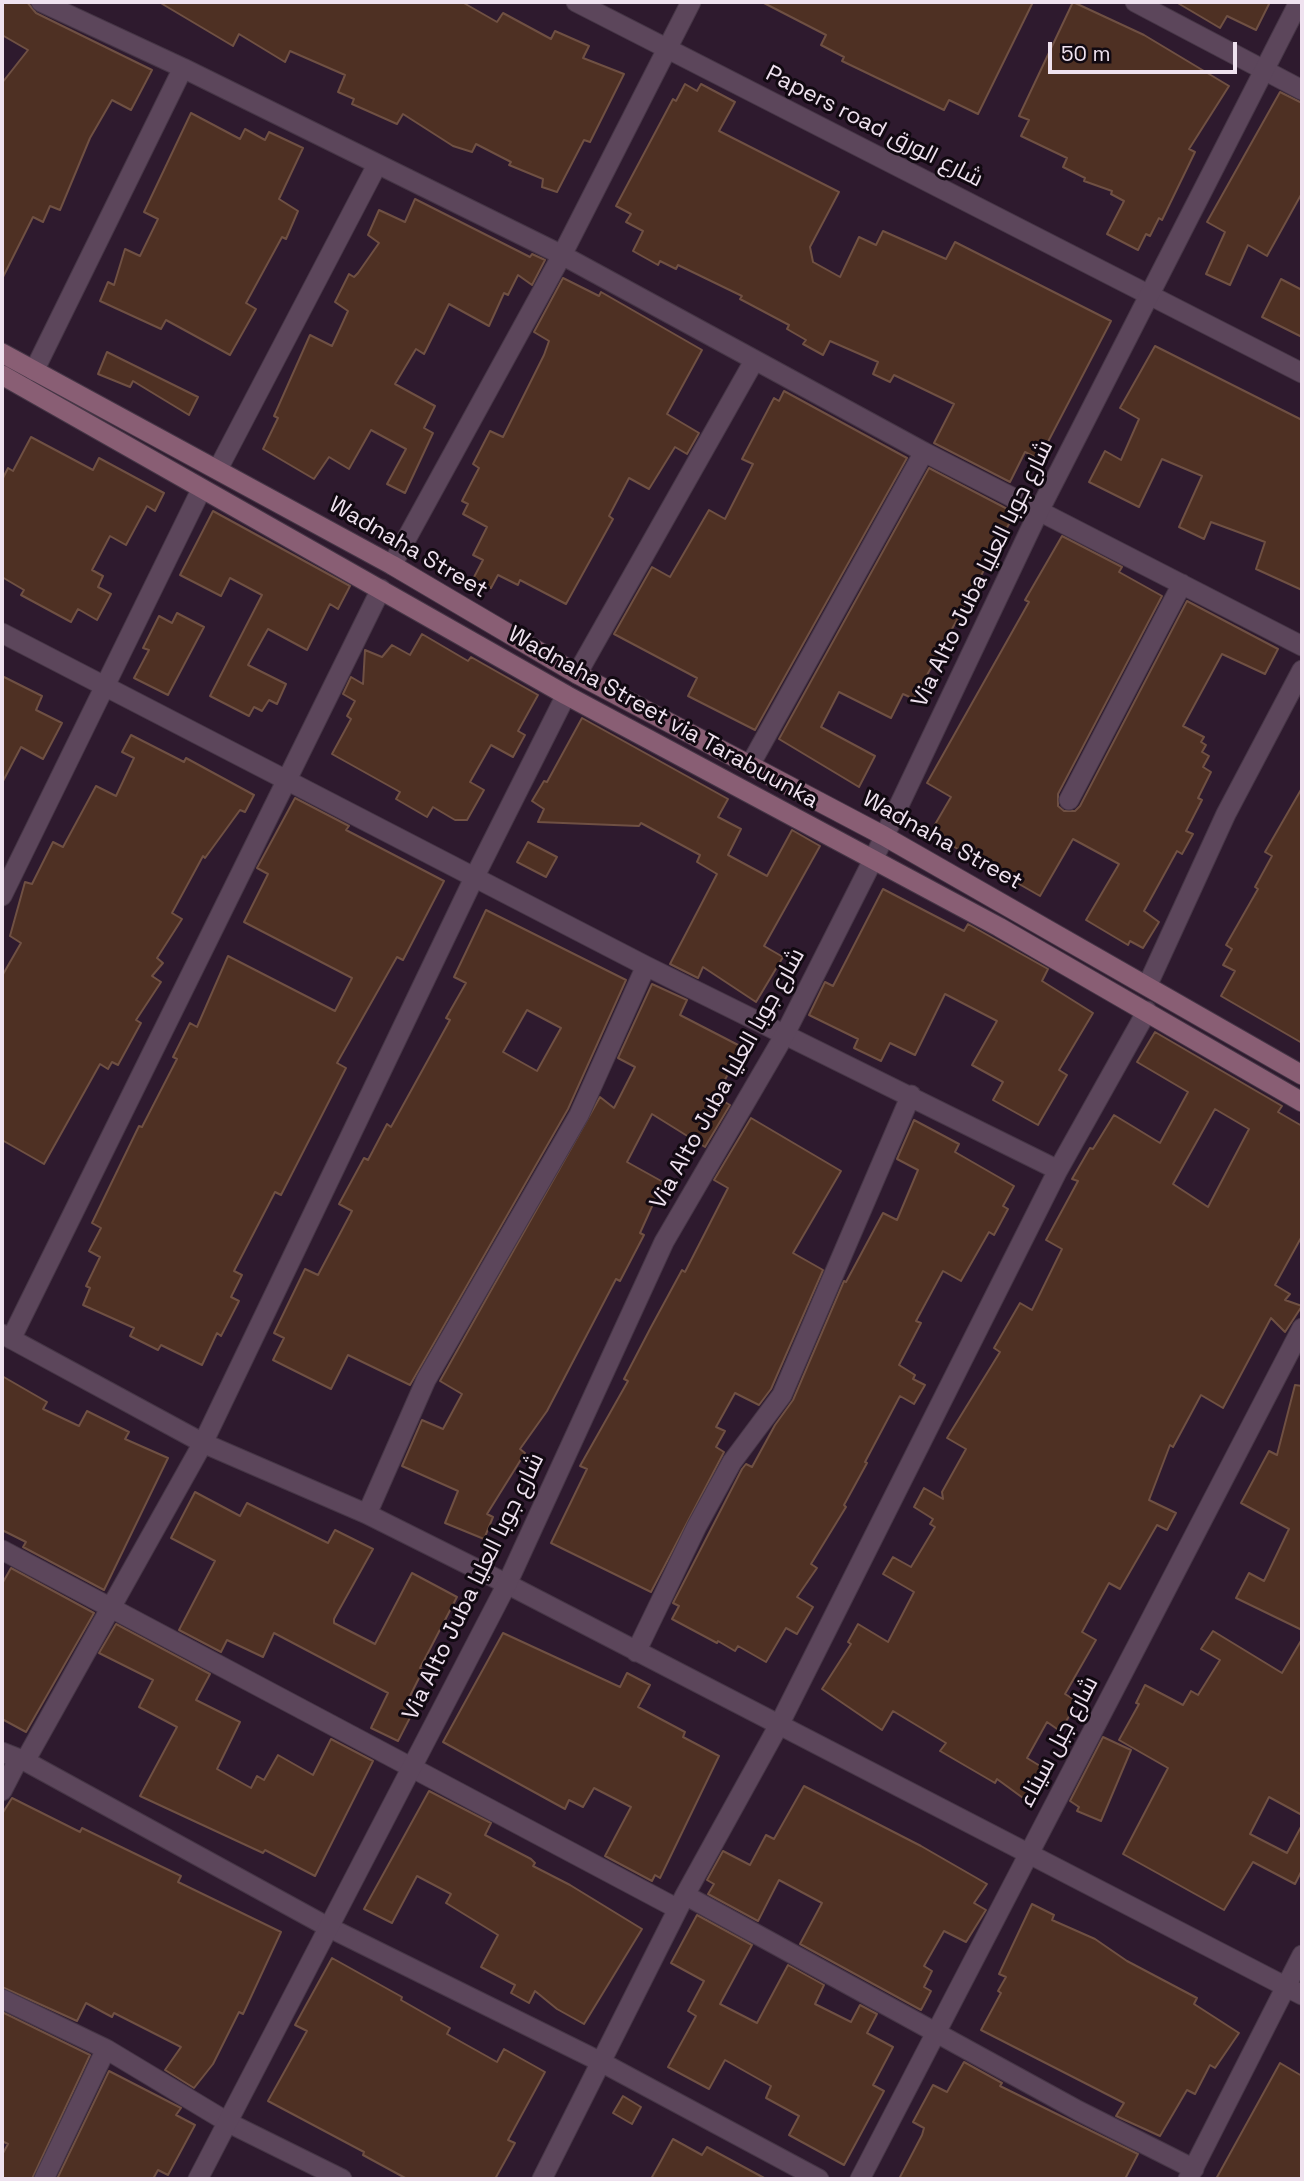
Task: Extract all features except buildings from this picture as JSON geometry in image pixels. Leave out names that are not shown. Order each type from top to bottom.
[{"type":"main road","name":"Wadnaha Street","points":[[2,353],[392,565],[577,674],[884,836],[1148,984],[1302,1075]]},
{"type":"main road","name":"Wadnaha Street via Tarabuunka","points":[[3,380],[381,589],[566,695],[1147,1011],[1302,1102]]},
{"type":"street","points":[[41,2],[183,68],[562,255],[924,452],[1040,509],[1302,646]]},
{"type":"street","name":"Papers road شارع الورق","points":[[576,2],[1302,373]]},
{"type":"street","points":[[392,565],[562,255],[691,2]]},
{"type":"street","name":"Via Alto Juba شارع جوبا العليا","points":[[198,2179],[507,1584],[664,1242],[784,1036],[873,860],[1040,509],[1299,2]]},
{"type":"street","points":[[1147,5],[1302,90]]},
{"type":"street","points":[[34,371],[183,68]]},
{"type":"street","points":[[218,469],[377,165]]},
{"type":"street","points":[[577,674],[754,360]]},
{"type":"street","points":[[750,765],[924,452]]},
{"type":"street","points":[[2,896],[201,490]]},
{"type":"street","points":[[1069,800],[1182,584]]},
{"type":"street","points":[[381,589],[6,1337],[204,1443],[367,1514],[507,1584],[1294,1991]]},
{"type":"street","points":[[2,633],[646,966],[1059,1170]]},
{"type":"street","points":[[1148,984],[1226,814],[1302,670]]},
{"type":"street","points":[[2,1791],[15,1758],[111,1606],[204,1443],[474,878],[566,695]]},
{"type":"street","points":[[367,1514],[426,1380],[579,1115],[646,966]]},
{"type":"street","points":[[542,2179],[682,1902],[780,1723],[1059,1170],[1147,1011]]},
{"type":"street","points":[[636,1652],[697,1526],[732,1462],[782,1395],[911,1095]]},
{"type":"street","name":"شارع جبل سيناء","points":[[860,2179],[938,2034],[1027,1855],[1302,1328]]},
{"type":"street","points":[[2,1550],[412,1765],[938,2034],[1191,2174],[1294,1991],[1302,1955]]},
{"type":"street","points":[[15,1758],[328,1927],[601,2062],[819,2179]]},
{"type":"street","points":[[2,1999],[106,2049],[229,2123],[342,2179]]},
{"type":"street","points":[[44,2179],[106,2049]]}]
